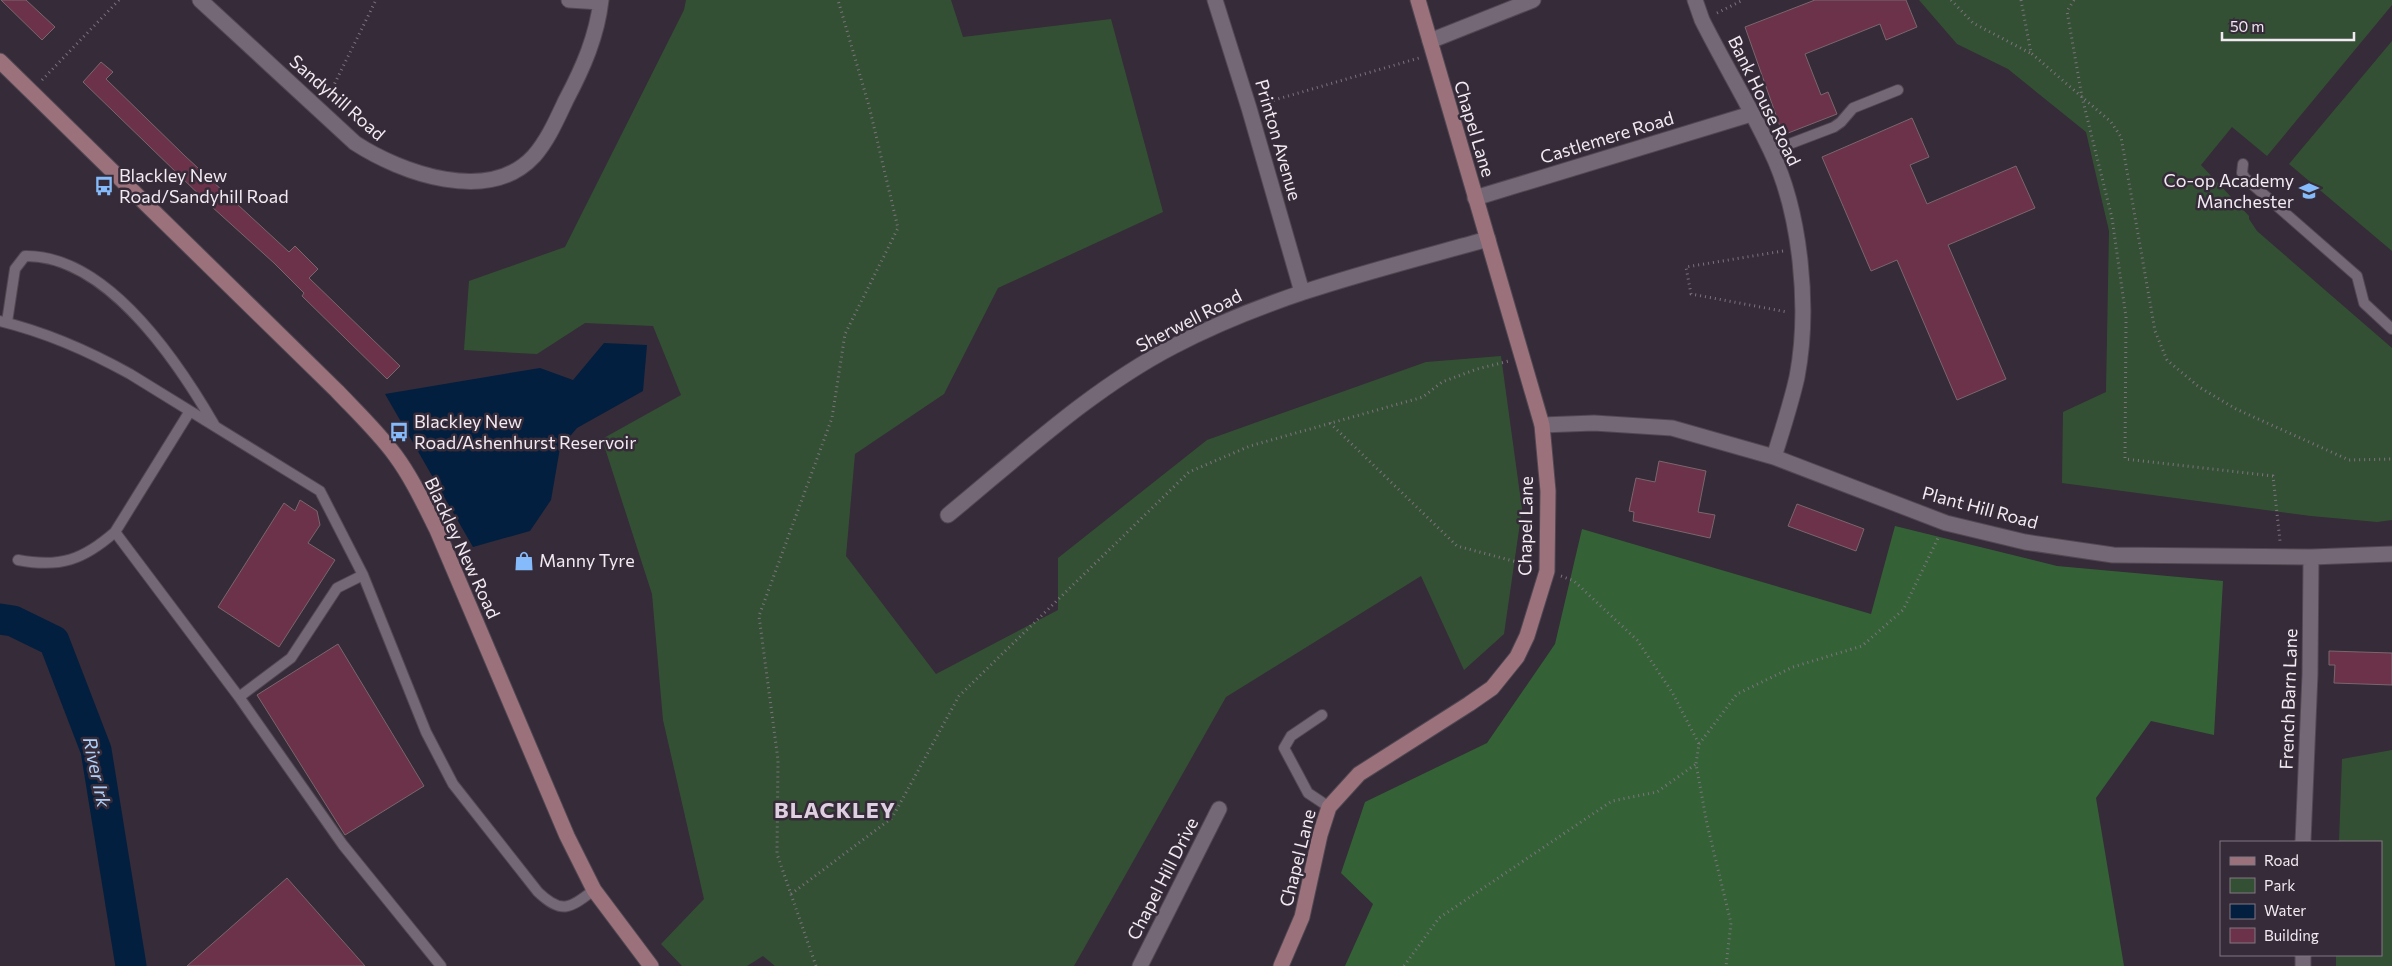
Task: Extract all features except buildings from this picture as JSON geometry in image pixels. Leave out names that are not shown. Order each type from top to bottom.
[{"type":"street","name":"Sandyhill Road","points":[[200,0],[355,143],[374,155],[403,168],[457,181],[489,180],[506,175],[533,156],[552,128],[591,47],[600,1]]},
{"type":"street","points":[[568,0],[600,1]]},
{"type":"street","name":"Printon Avenue","points":[[1215,0],[1249,108],[1302,292]]},
{"type":"street","name":"Chapel Lane","points":[[1281,966],[1302,918],[1320,835],[1329,807],[1359,774],[1492,688],[1517,657],[1527,636],[1547,571],[1548,490],[1542,425],[1418,0]]},
{"type":"street","points":[[1431,48],[1533,0]]},
{"type":"street","name":"Bank House Road","points":[[1695,0],[1702,20],[1771,151],[1792,212],[1798,249],[1802,314],[1797,376],[1774,457]]},
{"type":"street","name":"Blackley New Road","points":[[0,61],[337,391],[370,425],[395,456],[417,490],[437,530],[567,836],[594,890],[651,966]]},
{"type":"street","name":"Castlemere Road","points":[[1475,198],[1751,114]]},
{"type":"street","name":"Sherwell Road","points":[[948,516],[1032,445],[1112,385],[1173,346],[1239,315],[1302,292],[1488,239]]},
{"type":"street","name":"Plant Hill Road","points":[[1542,425],[1594,423],[1672,428],[1774,457],[1946,523],[2025,542],[2113,555],[2311,557],[2392,554]]},
{"type":"street","name":"French Barn Lane","points":[[2303,841],[2310,674],[2311,557]]},
{"type":"street","name":"Chapel Hill Drive","points":[[1140,966],[1218,809]]},
{"type":"lane","points":[[1771,151],[1834,127],[1853,108],[1898,90]]},
{"type":"lane","points":[[2243,164],[2242,173],[2245,178],[2357,276],[2364,304],[2392,329]]},
{"type":"lane","points":[[216,427],[187,381],[156,340],[128,308],[80,270],[65,263],[40,256],[25,256],[14,269],[3,321],[99,357],[320,491],[363,574],[426,732],[452,784],[538,892],[548,901],[564,908],[572,906],[594,890]]},
{"type":"lane","points":[[18,560],[40,564],[62,563],[100,545],[115,532],[190,412]]},
{"type":"lane","points":[[115,532],[239,697],[342,845],[441,966]]},
{"type":"lane","points":[[239,697],[290,658],[338,588],[363,574]]},
{"type":"lane","points":[[1322,715],[1291,736],[1284,748],[1308,793],[1329,807]]},
{"type":"path","points":[[31,91],[119,0]]},
{"type":"path","points":[[318,109],[327,99],[376,0]]},
{"type":"path","points":[[816,966],[777,854],[778,760],[758,616],[832,418],[845,334],[898,228],[869,106],[838,0]]},
{"type":"path","points":[[1702,20],[1743,0]]},
{"type":"path","points":[[1951,0],[1973,23],[2031,53],[2111,122],[2121,138],[2155,331],[2167,360],[2199,387],[2236,409],[2348,460],[2392,459]]},
{"type":"path","points":[[2021,0],[2031,53]]},
{"type":"path","points":[[2074,0],[2067,11],[2082,96],[2112,218],[2126,317],[2125,459],[2272,476],[2282,556]]},
{"type":"path","points":[[1249,108],[1431,48]]},
{"type":"path","points":[[1798,249],[1686,267],[1691,294],[1802,314]]},
{"type":"path","points":[[791,894],[892,818],[958,696],[1189,472],[1250,446],[1423,397],[1442,382],[1478,369],[1524,358]]},
{"type":"path","points":[[1330,423],[1457,546],[1512,559],[1574,581],[1637,640],[1672,692],[1699,744]]},
{"type":"path","points":[[1726,966],[1732,923],[1707,824],[1696,764],[1699,744],[1737,694],[1793,667],[1862,646],[1903,610],[1946,523]]},
{"type":"path","points":[[1404,966],[1439,918],[1612,801],[1657,792],[1696,764]]},
{"type":"green space","points":[[686,0],[951,0],[963,37],[1111,19],[1163,212],[998,288],[944,394],[855,454],[846,556],[936,674],[1058,610],[1058,558],[1207,440],[1426,362],[1501,356],[1522,509],[1504,634],[1464,670],[1421,576],[1226,697],[1074,966],[775,966],[763,956],[747,966],[682,966],[661,944],[704,899],[663,720],[652,594],[602,439],[681,395],[653,326],[585,323],[537,354],[464,350],[469,281],[565,247],[684,10]]},
{"type":"green space","points":[[1919,0],[2392,0],[2392,5],[2267,156],[2232,127],[2201,165],[2249,216],[2257,231],[2392,348],[2392,520],[2377,522],[2311,516],[2062,483],[2063,412],[2106,392],[2109,231],[2086,132],[2008,69],[1957,44]]},
{"type":"green space","points":[[2392,41],[2392,251],[2289,164]]},
{"type":"green space","points":[[1895,526],[2057,566],[2223,581],[2214,735],[2151,721],[2096,798],[2124,966],[1345,966],[1373,904],[1341,873],[1365,802],[1487,743],[1555,644],[1582,529],[1871,614]]},
{"type":"green space","points":[[2392,750],[2392,966],[2336,966],[2336,956],[2382,956],[2382,841],[2339,841],[2342,759]]},
{"type":"water","points":[[604,343],[647,345],[643,391],[577,428],[560,448],[551,500],[530,531],[473,547],[385,394],[540,368],[573,380]]},
{"type":"waterway","name":"River Irk","points":[[0,619],[13,621],[54,641],[96,750],[131,966]]},
{"type":"place","name":"Blackley New Road/Sandyhill Road","points":[[104,186]]},
{"type":"place","name":"Co-op Academy Manchester","points":[[2309,191]]},
{"type":"place","name":"Blackley New Road/Ashenhurst Reservoir","points":[[399,432]]},
{"type":"place","name":"Manny Tyre","points":[[524,561]]},
{"type":"district","name":"BLACKLEY","points":[[835,810]]}]
